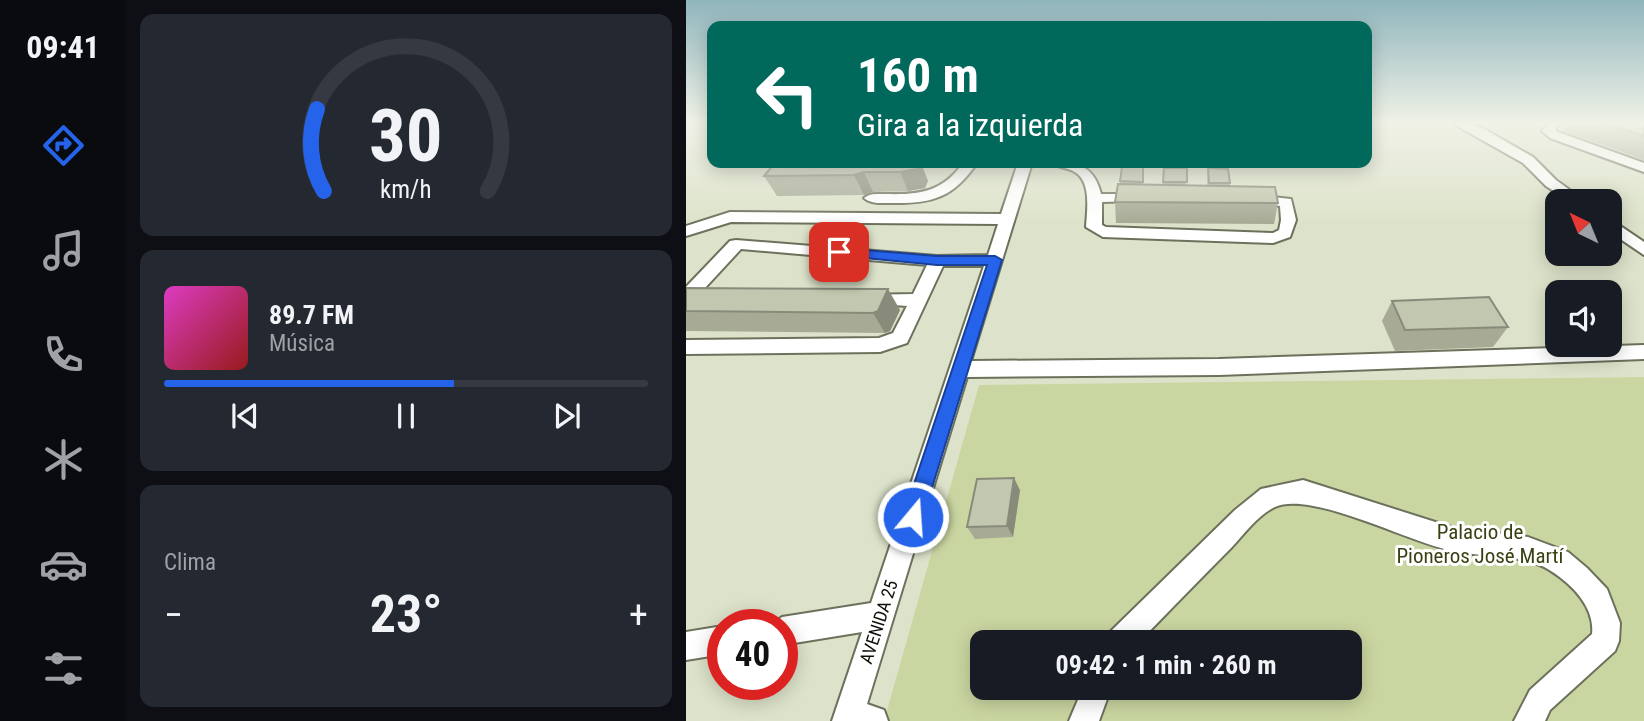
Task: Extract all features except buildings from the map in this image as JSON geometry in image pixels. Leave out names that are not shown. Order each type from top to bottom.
[{"type":"street","points":[[1520,156],[1560,189]]},
{"type":"street","points":[[1610,156],[1644,168]]},
{"type":"street","points":[[871,198],[918,199],[934,195],[960,180],[967,168]]},
{"type":"street","name":"AVENIDA 25","points":[[856,718],[882,615],[1023,168]]},
{"type":"street","points":[[1080,168],[1084,169],[1095,198],[1094,227],[1102,232],[1273,238],[1281,237],[1287,232],[1289,227],[1286,202],[1241,199]]},
{"type":"street","points":[[1095,198],[1150,197]]},
{"type":"street","points":[[686,231],[730,217],[1008,219]]},
{"type":"street","points":[[1622,230],[1641,240]]},
{"type":"street","points":[[688,296],[736,245],[741,244],[937,261],[995,260]]},
{"type":"street","points":[[686,347],[880,345],[900,338],[937,261]]},
{"type":"street","points":[[688,296],[716,295]]},
{"type":"street","points":[[851,299],[918,300]]},
{"type":"street","points":[[960,369],[1219,367],[1644,352]]},
{"type":"street","points":[[1132,630],[1269,497],[1303,491],[1451,539],[1528,549],[1559,561],[1585,584],[1598,598],[1607,623],[1605,641],[1572,674],[1540,700],[1529,721]]},
{"type":"street","points":[[798,628],[882,615]]},
{"type":"street","points":[[686,646],[707,643]]},
{"type":"street","points":[[1084,721],[1092,700]]},
{"type":"green space","name":"Palacio de Pioneros José Martí","points":[[1644,377],[1644,721],[884,721],[979,385]]},
{"type":"route","points":[[839,252],[937,261],[995,260],[913,517]]}]
